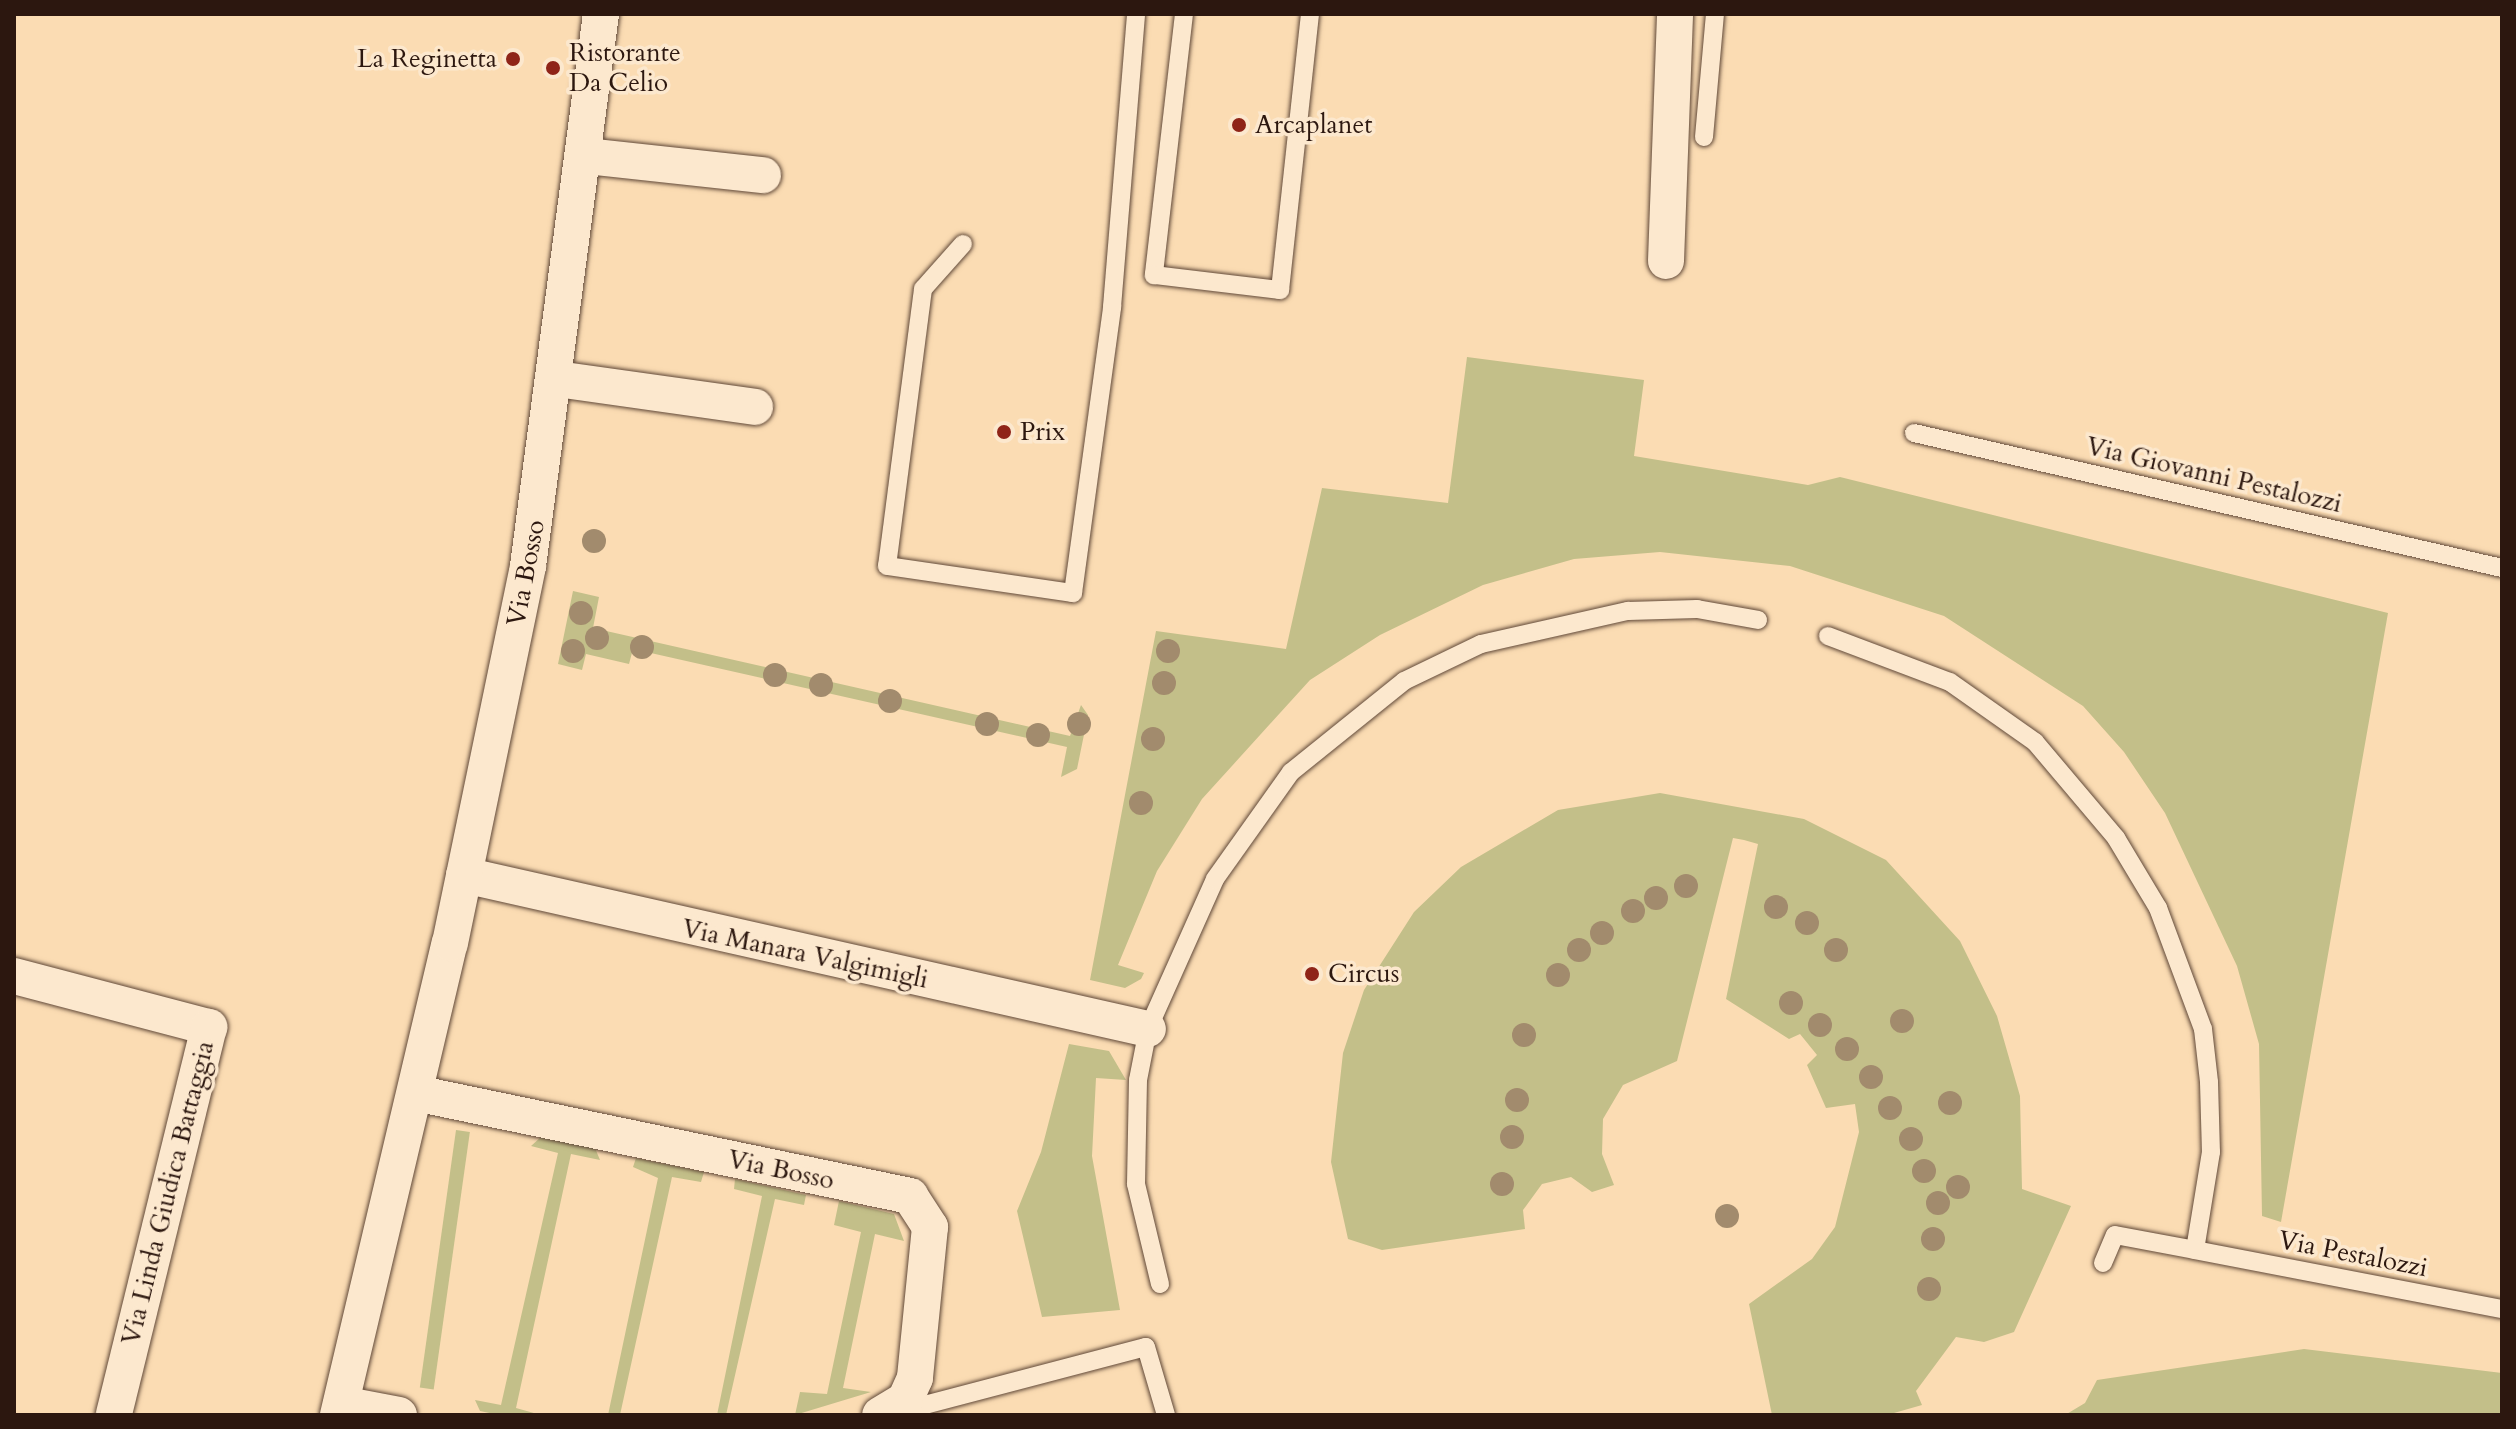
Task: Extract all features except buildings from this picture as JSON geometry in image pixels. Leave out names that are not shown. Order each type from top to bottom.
[{"type":"street","name":"Via Bosso","points":[[399,1415],[340,1409],[464,875],[533,538],[587,156],[601,14]]},
{"type":"street","points":[[1666,261],[1675,14]]},
{"type":"street","points":[[587,156],[763,175]]},
{"type":"street","points":[[557,379],[755,407]]},
{"type":"street","name":"Via Manara Valgimigli","points":[[464,875],[1148,1029]]},
{"type":"street","name":"Via Linda Giudica Battaggia","points":[[14,976],[209,1027],[114,1415]]},
{"type":"street","name":"Via Bosso","points":[[415,1093],[910,1196],[930,1227],[915,1378],[905,1400],[880,1415]]},
{"type":"lane","points":[[963,244],[923,289],[887,566],[1073,593],[1118,251],[1136,14]]},
{"type":"lane","points":[[1184,14],[1154,275],[1280,290],[1310,14]]},
{"type":"lane","points":[[1704,137],[1715,14]]},
{"type":"lane","name":"Via Giovanni Pestalozzi","points":[[1914,433],[2502,568]]},
{"type":"lane","points":[[1160,1284],[1136,1184],[1138,1080],[1148,1029],[1178,953],[1237,842],[1291,772],[1404,681],[1481,644],[1588,616],[1670,608],[1758,620]]},
{"type":"lane","points":[[1828,636],[1913,664],[1996,711],[2069,776],[2116,838],[2158,908],[2203,1029],[2211,1152],[2204,1222],[2195,1250]]},
{"type":"lane","name":"Via Pestalozzi","points":[[2103,1263],[2115,1235],[2502,1309]]},
{"type":"lane","points":[[888,1415],[1146,1347],[1166,1415]]},
{"type":"shaded area","points":[[1467,357],[1644,380],[1634,456],[1808,485],[1840,477],[2388,613],[2281,1222],[2262,1216],[2259,1044],[2237,966],[2165,813],[2124,752],[2083,706],[1944,616],[1790,566],[1660,552],[1574,559],[1483,585],[1380,635],[1310,680],[1202,799],[1157,871],[1118,965],[1144,973],[1141,979],[1125,988],[1090,980],[1156,631],[1286,649],[1322,488],[1448,503]]},
{"type":"shaded area","points":[[573,591],[599,597],[593,628],[1070,736],[1081,705],[1088,715],[1077,769],[1061,777],[1067,747],[633,649],[629,664],[586,654],[582,670],[558,664]]},
{"type":"shaded area","points":[[1660,793],[1804,819],[1886,860],[1960,941],[1997,1016],[2020,1096],[2022,1189],[2071,1206],[2014,1332],[1984,1342],[1956,1337],[1916,1391],[1922,1405],[1887,1415],[1772,1415],[1749,1304],[1812,1259],[1835,1227],[1859,1132],[1855,1104],[1826,1108],[1807,1065],[1817,1055],[1800,1034],[1789,1039],[1726,999],[1758,844],[1733,838],[1677,1061],[1623,1085],[1603,1119],[1602,1154],[1614,1185],[1592,1192],[1571,1177],[1542,1184],[1523,1210],[1525,1229],[1382,1250],[1348,1239],[1331,1162],[1343,1053],[1364,990],[1414,912],[1461,867],[1558,810]]},
{"type":"shaded area","points":[[1069,1044],[1109,1051],[1126,1080],[1096,1078],[1092,1156],[1120,1310],[1042,1317],[1017,1211],[1041,1152]]},
{"type":"shaded area","points":[[456,1130],[470,1132],[434,1389],[420,1387]]},
{"type":"shaded area","points":[[541,1137],[595,1148],[600,1160],[571,1154],[516,1408],[541,1415],[499,1415],[480,1411],[475,1400],[501,1405],[558,1153],[531,1146]]},
{"type":"shaded area","points":[[636,1158],[704,1172],[701,1182],[672,1177],[620,1415],[608,1415],[658,1178],[633,1167]]},
{"type":"shaded area","points":[[735,1179],[806,1195],[804,1205],[775,1199],[726,1415],[717,1415],[762,1196],[734,1189]]},
{"type":"shaded area","points":[[839,1201],[894,1214],[904,1241],[875,1234],[843,1388],[871,1392],[795,1415],[800,1392],[827,1394],[861,1232],[834,1225]]},
{"type":"shaded area","points":[[2304,1349],[2502,1373],[2502,1415],[2065,1415],[2085,1403],[2097,1380]]},
{"type":"place","name":"La Reginetta","points":[[513,59]]},
{"type":"place","name":"Ristorante Da Celio","points":[[553,68]]},
{"type":"place","name":"Arcaplanet","points":[[1239,125]]},
{"type":"place","name":"Prix","points":[[1004,432]]},
{"type":"place","name":"Circus","points":[[1312,974]]}]
